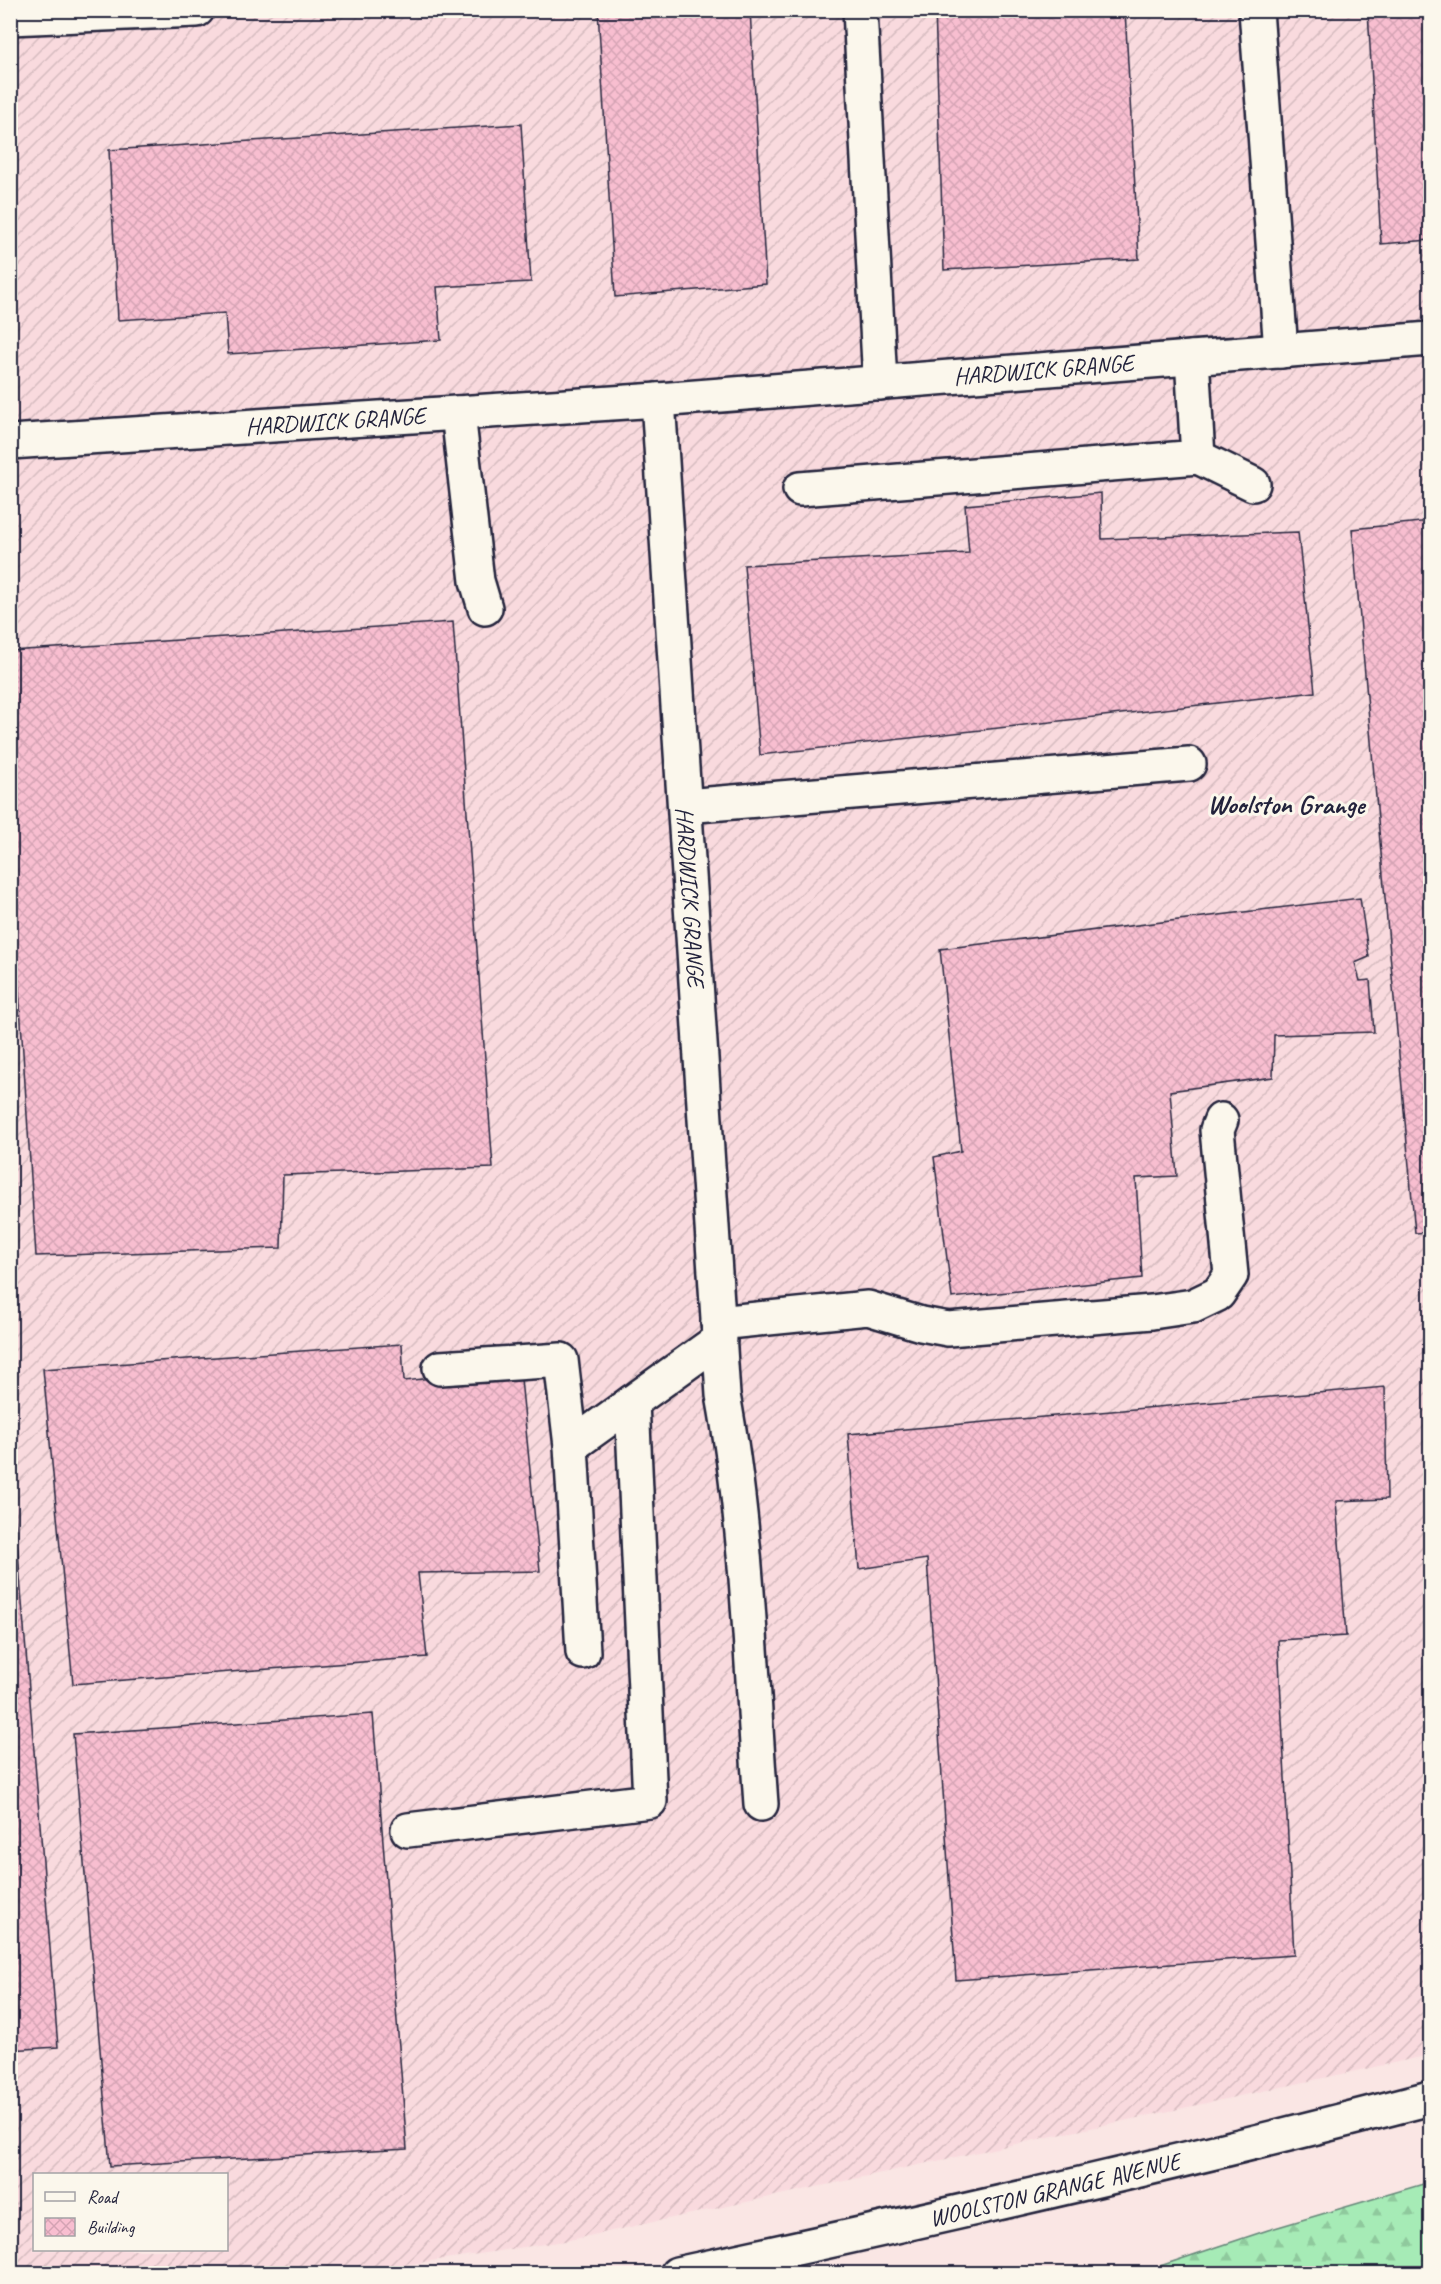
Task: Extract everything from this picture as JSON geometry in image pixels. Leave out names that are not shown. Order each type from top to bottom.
[{"type":"street","points":[[10,18],[197,10]]},
{"type":"street","points":[[860,10],[880,383]]},
{"type":"street","points":[[1256,10],[1281,351]]},
{"type":"street","name":"HARDWICK GRANGE","points":[[10,442],[658,400],[1431,339]]},
{"type":"street","points":[[1192,358],[1198,457]]},
{"type":"street","name":"HARDWICK GRANGE","points":[[658,400],[723,1395],[732,1443],[742,1549],[761,1804]]},
{"type":"street","points":[[458,413],[477,581],[485,608]]},
{"type":"street","points":[[800,489],[1198,457],[1253,484]]},
{"type":"street","points":[[685,806],[1189,765]]},
{"type":"street","points":[[571,1446],[632,1402],[719,1331],[868,1308],[921,1324],[948,1329],[1152,1312],[1193,1306],[1218,1294],[1231,1275],[1217,1130],[1221,1120]]},
{"type":"street","points":[[440,1368],[561,1360],[571,1446],[583,1652]]},
{"type":"street","points":[[408,1830],[650,1801],[632,1402]]},
{"type":"street","name":"WOOLSTON GRANGE AVENUE","points":[[676,2274],[949,2215],[1248,2145],[1431,2098]]},
{"type":"shaded area","points":[[11,11],[1430,11],[1430,2055],[565,2241],[351,2273],[11,2274]]},
{"type":"green space","points":[[1430,2182],[1430,2273],[1139,2273],[1268,2230]]},
{"type":"building","points":[[598,10],[750,10],[766,284],[615,297]]},
{"type":"building","points":[[935,10],[1125,10],[1139,259],[944,270]]},
{"type":"building","points":[[1368,10],[1430,10],[1430,240],[1381,244]]},
{"type":"building","points":[[521,124],[531,282],[437,287],[441,340],[228,354],[225,313],[118,320],[109,150]]},
{"type":"building","points":[[1101,493],[1102,539],[1298,532],[1315,692],[760,755],[744,565],[969,553],[965,505]]},
{"type":"building","points":[[1430,521],[1430,1232],[1415,1233],[1352,529]]},
{"type":"building","points":[[453,622],[493,1168],[283,1175],[281,1248],[36,1256],[10,849],[10,651]]},
{"type":"building","points":[[1360,898],[1369,957],[1355,963],[1360,981],[1370,980],[1374,1032],[1274,1035],[1273,1077],[1170,1091],[1177,1176],[1136,1178],[1142,1278],[952,1298],[934,1157],[961,1151],[940,949]]},
{"type":"building","points":[[402,1344],[404,1381],[520,1369],[540,1571],[418,1573],[427,1657],[73,1684],[43,1369]]},
{"type":"building","points":[[1385,1387],[1387,1499],[1336,1501],[1346,1636],[1278,1640],[1294,1955],[956,1980],[927,1559],[859,1569],[848,1434]]},
{"type":"building","points":[[10,1454],[58,2047],[10,2050]]},
{"type":"building","points":[[373,1714],[407,2149],[110,2166],[73,1734]]},
{"type":"district","name":"Woolston Grange","points":[[1286,804]]}]
